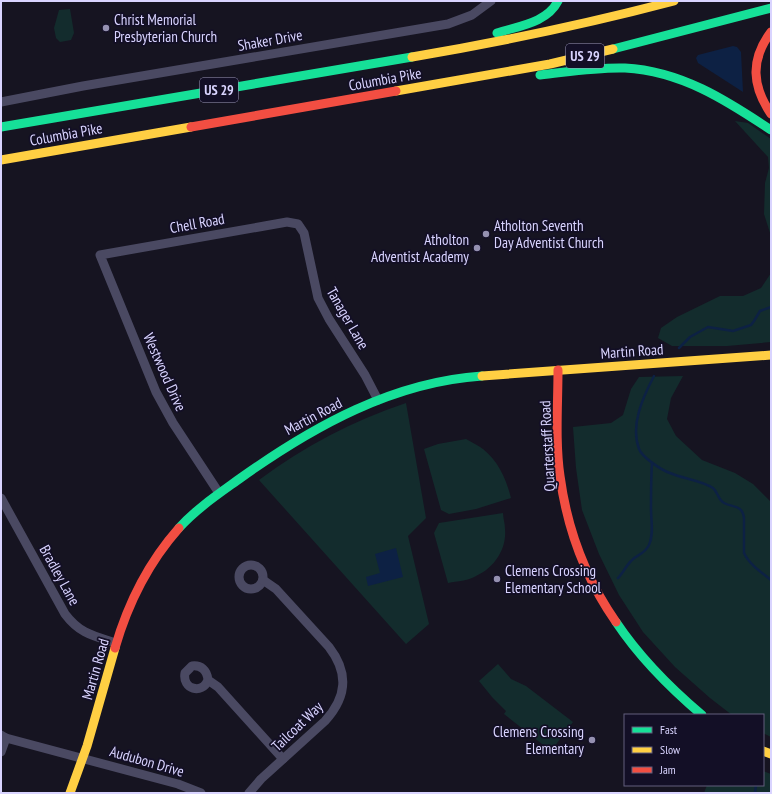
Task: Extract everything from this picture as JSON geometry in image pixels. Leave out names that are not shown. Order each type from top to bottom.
[{"type":"main road","points":[[437,52],[539,19],[548,15],[554,10],[558,1]]},
{"type":"main road","name":"Columbia Pike","points":[[1,127],[547,32],[674,1]]},
{"type":"main road","name":"Columbia Pike","points":[[1,160],[558,62],[632,45],[771,8]]},
{"type":"main road","points":[[771,32],[761,46],[757,57],[756,69],[758,90],[762,100],[771,114]]},
{"type":"main road","points":[[397,91],[605,68],[647,70],[680,78],[711,92],[771,130]]},
{"type":"main road","name":"Martin Road","points":[[70,793],[84,758],[116,643],[133,596],[155,559],[184,523],[219,493],[268,458],[300,438],[329,422],[378,400],[423,385],[465,377],[771,355]]},
{"type":"main road","name":"Quarterstaff Road","points":[[558,370],[560,476],[564,502],[579,552],[601,599],[625,638],[661,679],[684,701],[701,714]]},
{"type":"street","name":"Shaker Drive","points":[[1,102],[83,86],[448,24],[472,14],[491,1]]},
{"type":"street","name":"Chell Road","points":[[100,254],[287,222],[298,224]]},
{"type":"street","name":"Tanager Lane","points":[[298,224],[304,233],[318,298],[329,319],[365,375],[378,400]]},
{"type":"street","name":"Westwood Drive","points":[[100,254],[156,392],[173,423],[219,493]]},
{"type":"street","name":"Bradley Lane","points":[[1,498],[65,614],[72,623],[85,632],[116,643]]},
{"type":"street","name":"Tailcoat Way","points":[[249,793],[261,779],[325,721],[337,706],[342,691],[343,674],[336,656],[276,589],[263,580]]},
{"type":"street","points":[[208,680],[218,686],[283,759]]},
{"type":"street","points":[[1,752],[3,737]]},
{"type":"street","name":"Audubon Drive","points":[[3,737],[178,784],[201,793]]},
{"type":"green space","points":[[70,9],[74,33],[71,40],[60,42],[56,38],[54,28],[59,10]]},
{"type":"green space","points":[[735,121],[748,123],[771,139],[771,236],[764,214],[765,183],[769,168],[768,157]]},
{"type":"green space","points":[[771,273],[771,342],[727,346],[672,346],[658,338],[661,328],[677,317],[720,296],[743,296],[761,288]]},
{"type":"green space","points":[[683,376],[671,398],[667,419],[676,436],[702,460],[735,473],[753,484],[771,502],[771,737],[764,734],[764,714],[731,714],[675,667],[643,632],[619,595],[599,554],[582,510],[576,468],[573,427],[611,423],[623,415],[631,389],[639,377]]},
{"type":"green space","points":[[406,403],[426,518],[408,536],[429,624],[406,644],[259,480],[311,445],[348,426]]},
{"type":"green space","points":[[466,439],[483,449],[498,465],[507,484],[511,498],[476,509],[449,514],[441,510],[424,449],[438,444]]},
{"type":"green space","points":[[503,513],[505,529],[504,544],[494,563],[473,578],[448,583],[434,533],[439,523]]},
{"type":"green space","points":[[498,664],[511,679],[526,686],[573,722],[551,751],[504,714],[506,711],[479,681]]},
{"type":"green space","points":[[764,771],[771,774],[771,793],[704,793],[707,786],[764,786]]},
{"type":"water","points":[[733,46],[737,47],[741,52],[743,92],[698,63],[696,58],[698,55]]},
{"type":"water","points":[[396,548],[403,577],[368,586],[366,577],[380,573],[375,554]]},
{"type":"waterway","points":[[679,348],[690,337],[708,327],[733,331],[751,325],[760,311],[771,307]]},
{"type":"waterway","points":[[654,376],[639,411],[636,430],[639,449],[644,456],[657,466],[675,475],[703,483],[713,488],[722,502],[739,508],[744,518],[744,553],[752,564],[771,580]]},
{"type":"waterway","points":[[618,578],[631,561],[645,551],[651,541],[652,463]]},
{"type":"waterway","points":[[755,793],[756,786]]},
{"type":"traffic: fast","points":[[497,33],[523,26],[539,19],[547,14],[558,1]]},
{"type":"traffic: fast","points":[[613,49],[771,8]]},
{"type":"traffic: fast","points":[[1,127],[412,57]]},
{"type":"traffic: fast","points":[[540,75],[604,68],[646,70],[684,81],[702,89],[737,108],[771,130]]},
{"type":"traffic: fast","points":[[179,528],[201,507],[242,477],[269,458],[326,424],[386,397],[417,387],[449,380],[482,376]]},
{"type":"traffic: fast","points":[[616,622],[635,648],[656,672],[701,714]]},
{"type":"traffic: slow","points":[[412,57],[543,32],[674,1]]},
{"type":"traffic: slow","points":[[396,91],[550,64],[613,49]]},
{"type":"traffic: slow","points":[[1,160],[191,127]]},
{"type":"traffic: slow","points":[[482,376],[771,355]]},
{"type":"traffic: slow","points":[[70,793],[87,746],[115,648]]},
{"type":"traffic: slow","points":[[764,751],[771,754]]},
{"type":"traffic: jam","points":[[771,32],[759,53],[756,73],[760,93],[771,114]]},
{"type":"traffic: jam","points":[[191,127],[396,91]]},
{"type":"traffic: jam","points":[[558,370],[558,463],[567,515],[587,571],[605,606],[616,622]]},
{"type":"traffic: jam","points":[[115,648],[126,615],[140,584],[158,555],[179,528]]},
{"type":"place","name":"Christ Memorial Presbyterian Church","points":[[106,28]]},
{"type":"place","name":"Atholton Seventh Day Adventist Church","points":[[486,234]]},
{"type":"place","name":"Atholton Adventist Academy","points":[[477,248]]},
{"type":"place","name":"Clemens Crossing Elementary School","points":[[497,579]]},
{"type":"place","name":"Clemens Crossing Elementary","points":[[592,740]]}]
